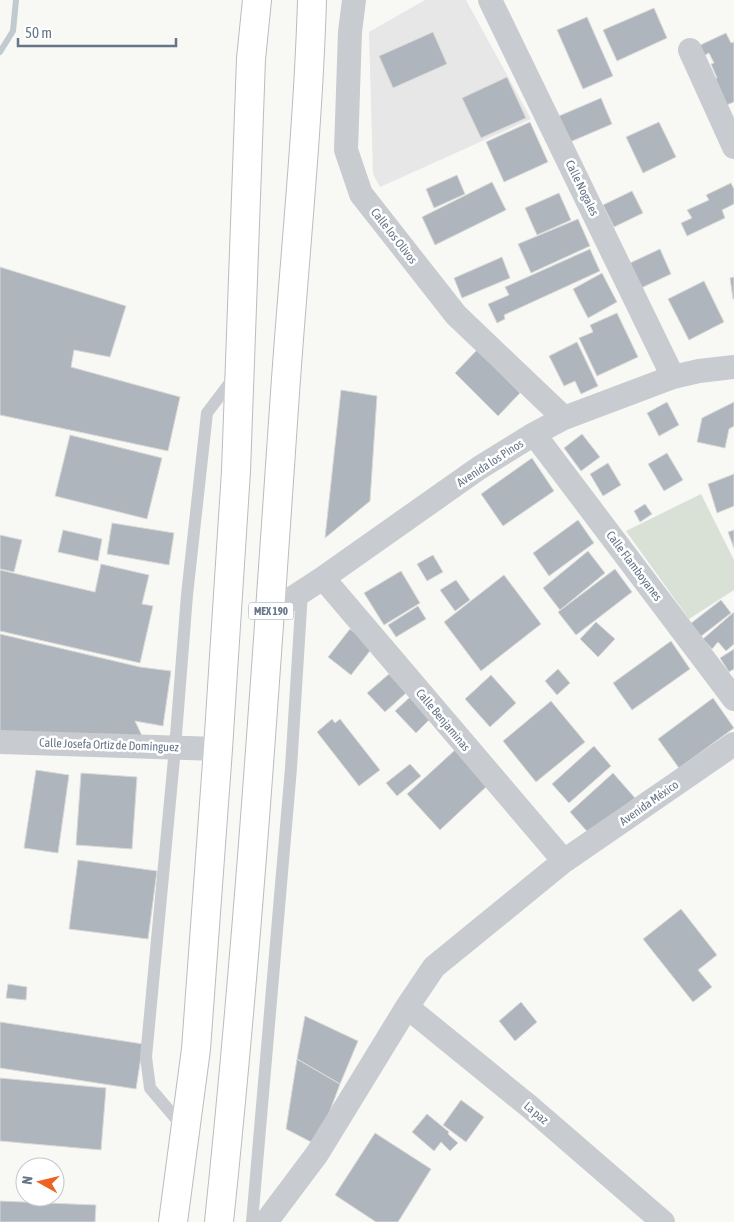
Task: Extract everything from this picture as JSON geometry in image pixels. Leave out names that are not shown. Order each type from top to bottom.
[{"type":"main road","points":[[249,0],[251,59]]},
{"type":"main road","points":[[173,1222],[196,1050],[218,749],[236,471],[251,59],[257,0]]},
{"type":"main road","name":"MEX 190","points":[[219,1222],[235,1073],[271,612],[285,392],[310,68],[312,0]]},
{"type":"main road","points":[[310,68],[323,0]]},
{"type":"street","name":"Calle los Olivos","points":[[354,0],[350,32],[346,150],[361,194],[456,315],[564,418]]},
{"type":"street","name":"Calle Nogales","points":[[490,0],[673,377]]},
{"type":"street","points":[[690,50],[734,146]]},
{"type":"street","name":"Avenida los Pinos","points":[[271,612],[323,578],[478,468],[564,418],[673,377],[699,371],[734,367]]},
{"type":"street","name":"Calle Flamboyanes","points":[[534,434],[734,699]]},
{"type":"street","name":"Calle Benjaminas","points":[[323,578],[564,861]]},
{"type":"street","name":"Calle Josefa Ortiz de Domínguez","points":[[0,742],[218,749]]},
{"type":"street","name":"Avenida México","points":[[266,1222],[316,1154],[407,1007],[434,968],[564,861],[734,744]]},
{"type":"street","name":"La paz","points":[[407,1007],[530,1107],[663,1222]]},
{"type":"lane","points":[[186,1129],[150,1088],[146,1057],[175,748],[187,595],[207,413],[240,369]]},
{"type":"lane","points":[[252,1222],[291,768],[302,592]]},
{"type":"shaded area","points":[[425,0],[466,0],[531,119],[380,187],[373,174],[369,32]]},
{"type":"shaded area","points":[[701,494],[734,560],[734,590],[689,619],[626,531]]},
{"type":"building","points":[[654,8],[667,38],[617,61],[603,30]]},
{"type":"building","points":[[587,17],[613,76],[583,89],[557,30]]},
{"type":"building","points":[[433,32],[447,64],[393,88],[379,56]]},
{"type":"building","points":[[726,33],[731,43],[734,42],[734,102],[724,106],[712,80],[717,78],[711,64],[714,63],[709,53],[701,57],[696,47]]},
{"type":"building","points":[[507,77],[526,118],[481,138],[462,98]]},
{"type":"building","points":[[601,98],[612,124],[570,142],[559,116]]},
{"type":"building","points":[[530,122],[548,162],[504,182],[486,142]]},
{"type":"building","points":[[659,122],[676,157],[643,173],[626,137]]},
{"type":"building","points":[[457,175],[465,194],[434,208],[426,189]]},
{"type":"building","points":[[492,182],[506,210],[435,245],[422,217]]},
{"type":"building","points":[[731,183],[734,189],[734,204],[722,210],[725,218],[687,236],[681,223],[692,218],[687,210],[709,200],[706,195]]},
{"type":"building","points":[[632,191],[643,213],[614,227],[603,205]]},
{"type":"building","points":[[559,193],[571,220],[537,235],[525,208]]},
{"type":"building","points":[[578,219],[590,246],[531,273],[518,244]]},
{"type":"building","points":[[590,249],[600,271],[504,315],[505,319],[497,323],[488,304],[509,295],[505,287]]},
{"type":"building","points":[[660,249],[671,274],[641,288],[630,263]]},
{"type":"building","points":[[502,257],[510,278],[462,298],[454,278]]},
{"type":"building","points":[[0,267],[126,306],[110,357],[74,350],[71,367],[180,397],[168,451],[0,415]]},
{"type":"building","points":[[602,273],[617,302],[588,318],[573,289]]},
{"type":"building","points":[[734,277],[734,299],[733,299],[730,278]]},
{"type":"building","points":[[704,281],[724,322],[689,340],[668,299]]},
{"type":"building","points":[[617,313],[638,357],[597,376],[579,338],[593,332],[590,325]]},
{"type":"building","points":[[577,342],[598,386],[581,394],[575,381],[564,386],[549,356]]},
{"type":"building","points":[[477,350],[520,393],[498,416],[455,373]]},
{"type":"building","points":[[341,390],[377,396],[370,501],[325,538]]},
{"type":"building","points":[[667,402],[679,425],[659,436],[647,413]]},
{"type":"building","points":[[734,402],[734,426],[729,429],[725,448],[697,442],[702,418]]},
{"type":"building","points":[[582,434],[600,457],[581,471],[564,448]]},
{"type":"building","points":[[70,435],[162,458],[147,519],[55,496]]},
{"type":"building","points":[[667,453],[683,480],[664,491],[648,464]]},
{"type":"building","points":[[532,458],[554,491],[503,526],[481,494]]},
{"type":"building","points":[[608,463],[621,485],[603,496],[590,474]]},
{"type":"building","points":[[734,474],[734,506],[717,513],[708,484]]},
{"type":"building","points":[[645,504],[652,514],[640,522],[634,511]]},
{"type":"building","points":[[578,520],[594,543],[549,576],[533,553]]},
{"type":"building","points":[[112,523],[174,533],[169,565],[107,554]]},
{"type":"building","points":[[63,530],[102,539],[98,561],[58,552]]},
{"type":"building","points":[[734,530],[734,548],[728,532]]},
{"type":"building","points":[[0,535],[22,540],[14,572],[0,569]]},
{"type":"building","points":[[588,551],[605,573],[560,610],[543,588]]},
{"type":"building","points":[[433,555],[443,572],[427,581],[417,564]]},
{"type":"building","points":[[101,564],[149,575],[142,604],[153,606],[140,663],[0,631],[0,570],[95,592]]},
{"type":"building","points":[[615,569],[632,592],[576,635],[558,612]]},
{"type":"building","points":[[401,571],[420,603],[384,625],[364,593]]},
{"type":"building","points":[[504,575],[541,624],[481,671],[444,622]]},
{"type":"building","points":[[456,580],[470,600],[455,611],[440,590]]},
{"type":"building","points":[[721,600],[731,613],[700,637],[690,624]]},
{"type":"building","points":[[418,606],[426,619],[396,637],[388,625]]},
{"type":"building","points":[[734,612],[734,644],[726,651],[718,642],[712,649],[703,639]]},
{"type":"building","points":[[596,622],[615,639],[598,657],[580,639]]},
{"type":"building","points":[[350,629],[373,647],[351,675],[328,657]]},
{"type":"building","points":[[0,634],[140,667],[171,671],[163,726],[135,721],[144,740],[0,737]]},
{"type":"building","points":[[671,641],[690,669],[632,710],[613,683]]},
{"type":"building","points":[[734,649],[734,669],[729,672],[720,658]]},
{"type":"building","points":[[558,669],[570,683],[557,695],[545,681]]},
{"type":"building","points":[[389,674],[406,693],[385,712],[367,693]]},
{"type":"building","points":[[491,675],[516,703],[490,727],[465,699]]},
{"type":"building","points":[[410,697],[430,719],[416,733],[395,711]]},
{"type":"building","points":[[713,698],[734,728],[679,768],[658,739]]},
{"type":"building","points":[[551,701],[585,742],[536,782],[503,741]]},
{"type":"building","points":[[332,719],[335,723],[340,719],[380,770],[359,786],[317,732]]},
{"type":"building","points":[[594,746],[611,766],[569,803],[552,784]]},
{"type":"building","points":[[455,750],[487,786],[440,830],[407,794]]},
{"type":"building","points":[[410,764],[421,776],[397,796],[386,783]]},
{"type":"building","points":[[36,770],[69,775],[58,853],[24,848]]},
{"type":"building","points":[[81,773],[137,777],[132,849],[76,845]]},
{"type":"building","points":[[613,773],[635,798],[592,837],[570,812]]},
{"type":"building","points":[[78,860],[157,871],[148,939],[69,929]]},
{"type":"building","points":[[681,909],[717,955],[698,970],[712,987],[693,1002],[643,939]]},
{"type":"building","points":[[8,984],[27,987],[26,1000],[6,998]]},
{"type":"building","points":[[521,1002],[537,1022],[515,1041],[499,1021]]},
{"type":"building","points":[[305,1016],[358,1041],[340,1084],[297,1059]]},
{"type":"building","points":[[0,1022],[143,1044],[136,1089],[0,1068]]},
{"type":"building","points":[[297,1059],[340,1084],[317,1145],[286,1129]]},
{"type":"building","points":[[0,1078],[106,1088],[101,1150],[0,1141]]},
{"type":"building","points":[[461,1100],[484,1117],[466,1142],[443,1125]]},
{"type":"building","points":[[427,1114],[449,1132],[448,1134],[458,1143],[450,1151],[441,1142],[434,1151],[412,1132]]},
{"type":"building","points":[[375,1133],[431,1169],[398,1222],[376,1222],[335,1195]]},
{"type":"building","points":[[0,1201],[15,1202],[15,1207],[65,1207],[65,1204],[96,1205],[95,1222],[0,1222]]},
{"type":"waterway","points":[[0,52],[13,31],[16,0]]}]
